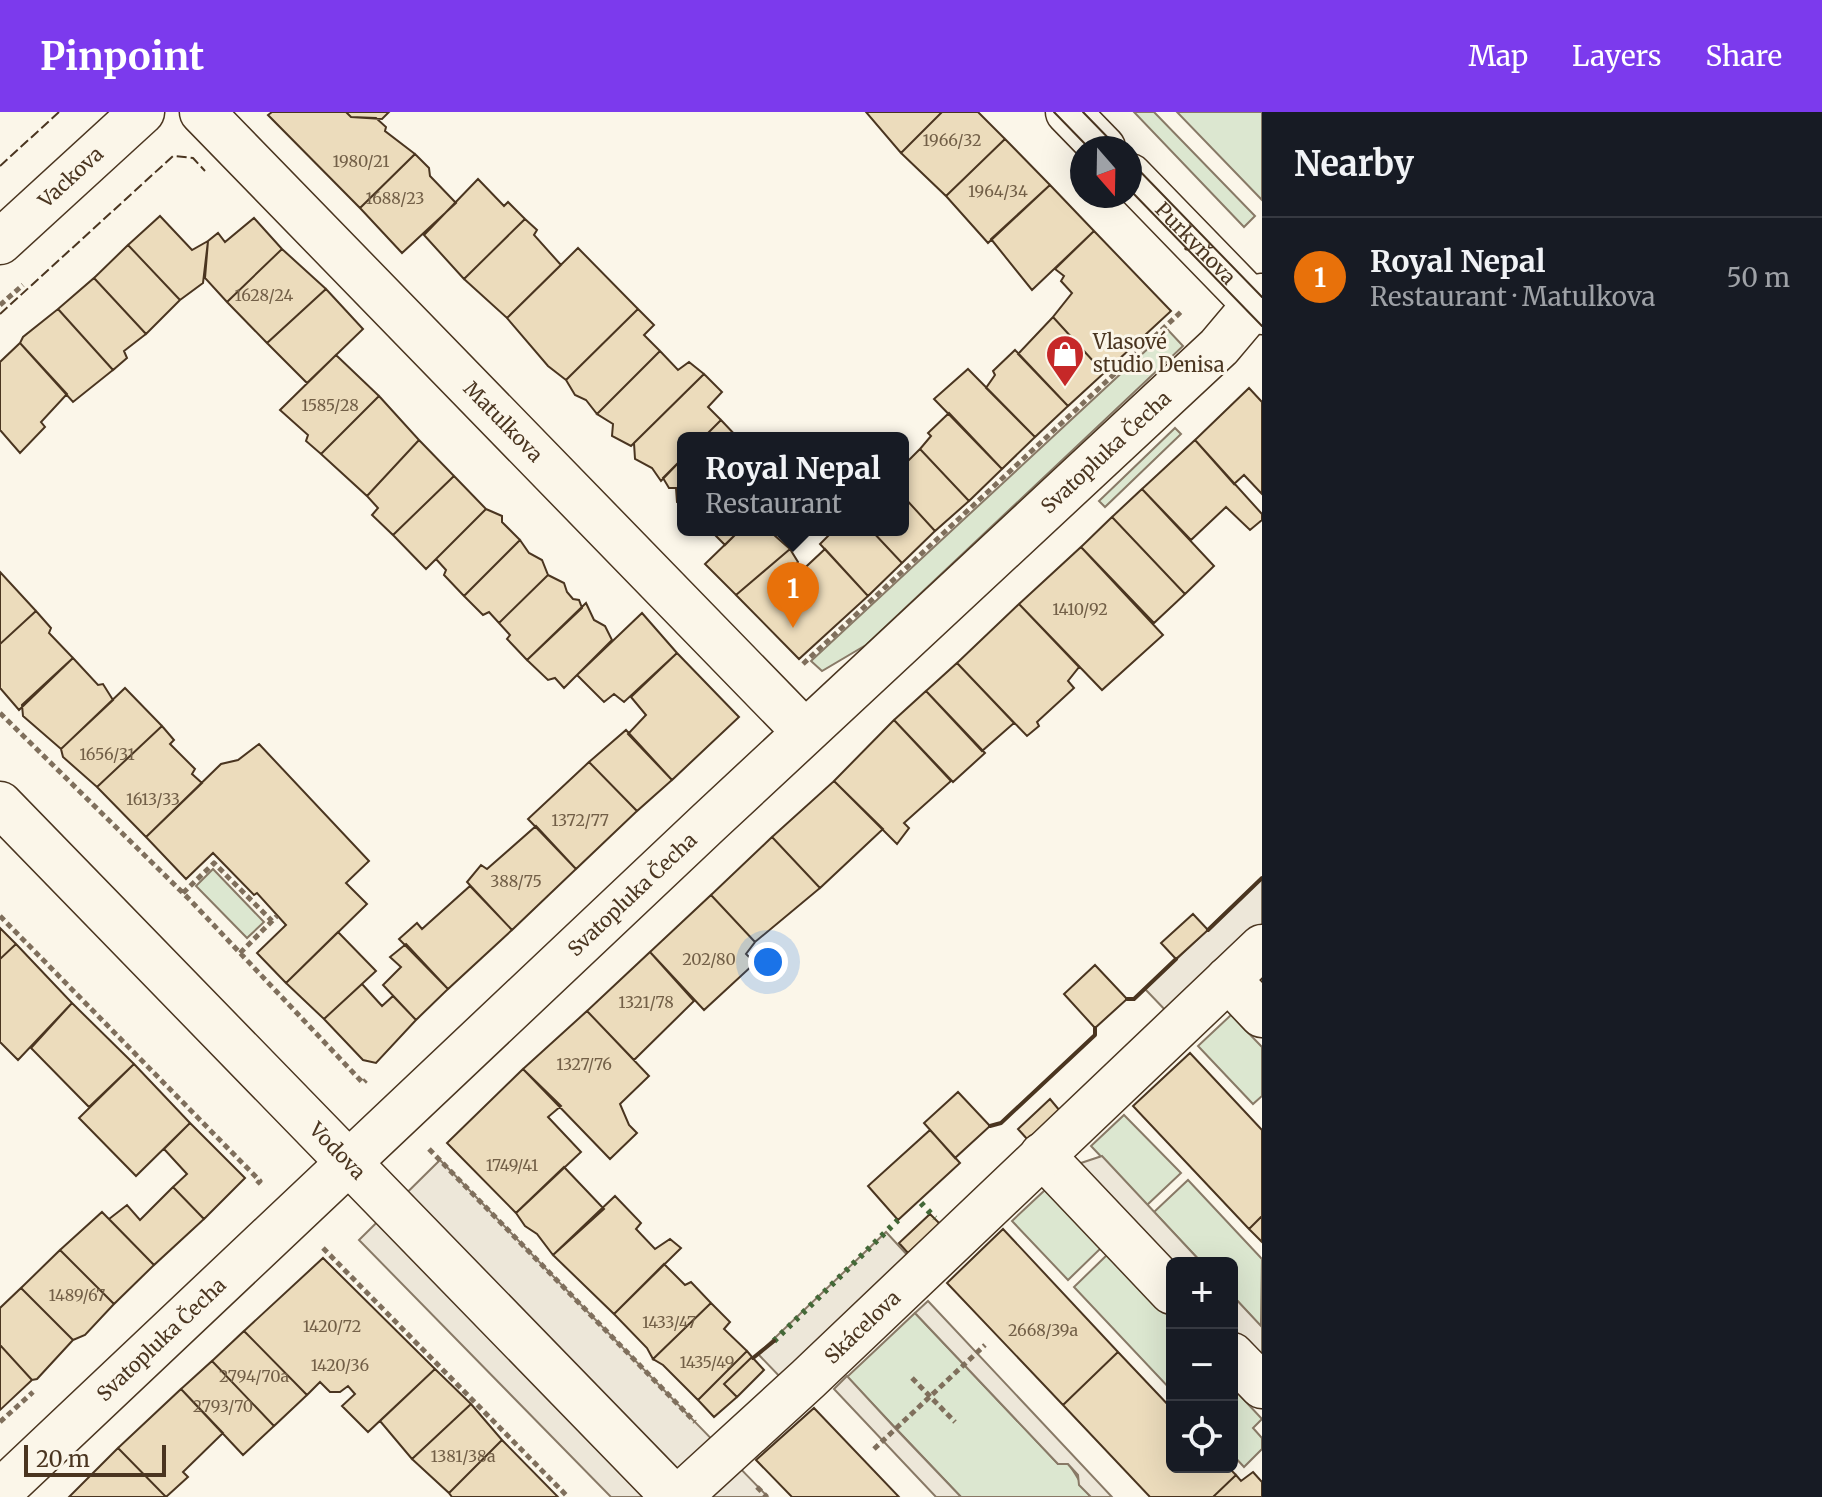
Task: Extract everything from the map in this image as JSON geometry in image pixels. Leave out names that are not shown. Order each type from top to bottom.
[{"type":"street","name":"Vackova","points":[[0,242],[142,112]]},
{"type":"street","name":"Matulkova","points":[[202,112],[805,732]]},
{"type":"street","points":[[1068,112],[1091,136]]},
{"type":"street","name":"Purkyňova","points":[[1142,188],[1260,304]]},
{"type":"street","name":"Svatopluka Čecha","points":[[0,1492],[805,732],[1219,347],[1260,304]]},
{"type":"street","name":"Vodova","points":[[0,804],[677,1497]]},
{"type":"street","name":"Skácelova","points":[[677,1497],[808,1379],[1262,947]]},
{"type":"street","points":[[1228,979],[1262,1015]]},
{"type":"street","points":[[1042,1155],[1166,1286]]},
{"type":"street","points":[[1238,1361],[1262,1386]]},
{"type":"path","points":[[0,305],[34,275]]},
{"type":"path","points":[[795,672],[1183,310]]},
{"type":"path","points":[[0,713],[183,893],[363,1083],[374,1073]]},
{"type":"path","points":[[183,893],[214,863],[275,918],[240,953]]},
{"type":"path","points":[[0,916],[260,1181]]},
{"type":"path","points":[[428,1150],[700,1428]]},
{"type":"path","points":[[324,1247],[568,1497]]},
{"type":"path","points":[[874,1449],[985,1345]]},
{"type":"path","points":[[912,1378],[955,1422]]},
{"type":"green space","points":[[1134,112],[1154,112],[1255,216],[1244,227]]},
{"type":"green space","points":[[1177,112],[1262,112],[1262,200]]},
{"type":"green space","points":[[1168,330],[1183,346],[866,645],[822,671],[811,661]]},
{"type":"green space","points":[[1175,428],[1181,434],[1105,507],[1099,501]]},
{"type":"green space","points":[[213,869],[264,922],[247,938],[196,886]]},
{"type":"green space","points":[[1231,1015],[1262,1047],[1262,1096],[1253,1104],[1198,1046]]},
{"type":"green space","points":[[1124,1115],[1181,1173],[1147,1205],[1091,1146]]},
{"type":"green space","points":[[1188,1180],[1262,1259],[1261,1327],[1238,1302],[1238,1257],[1196,1257],[1154,1212]]},
{"type":"green space","points":[[1045,1190],[1101,1248],[1068,1280],[1012,1221]]},
{"type":"green space","points":[[1108,1254],[1166,1308],[1166,1385],[1074,1287]]},
{"type":"green space","points":[[915,1313],[1058,1464],[1068,1464],[1091,1497],[961,1497],[847,1377]]},
{"type":"green space","points":[[1238,1393],[1262,1419],[1253,1428],[1262,1438],[1262,1449],[1244,1467],[1238,1460]]},
{"type":"shaded area","points":[[1262,878],[1262,926],[1169,1014],[1145,989]]},
{"type":"shaded area","points":[[1102,1156],[1196,1257],[1166,1257],[1069,1167]]},
{"type":"shaded area","points":[[440,1160],[768,1497],[611,1497],[359,1240]]},
{"type":"shaded area","points":[[886,1232],[911,1259],[784,1381],[758,1354]]},
{"type":"shaded area","points":[[928,1301],[1112,1497],[1091,1497],[1079,1485],[1078,1475],[1068,1464],[1058,1464],[915,1313]]},
{"type":"shaded area","points":[[1238,1301],[1262,1327],[1262,1369],[1238,1344]]},
{"type":"shaded area","points":[[847,1376],[961,1497],[936,1497],[834,1389]]},
{"type":"building","points":[[272,112],[346,112],[351,117],[376,118],[386,127],[385,131],[415,154],[360,208],[268,115]]},
{"type":"building","points":[[346,112],[389,112],[382,119],[351,117]]},
{"type":"building","points":[[866,112],[942,112],[901,153]]},
{"type":"building","points":[[942,112],[978,112],[1005,139],[946,196],[901,153]]},
{"type":"building","points":[[1005,139],[1050,185],[988,243],[946,196]]},
{"type":"building","points":[[415,154],[429,168],[430,176],[456,203],[402,253],[360,208]]},
{"type":"building","points":[[478,179],[504,206],[508,202],[525,219],[464,279],[424,235]]},
{"type":"building","points":[[1050,185],[1094,231],[1032,290],[991,239]]},
{"type":"building","points":[[160,216],[192,250],[208,241],[203,283],[180,300],[128,245]]},
{"type":"building","points":[[254,218],[282,249],[227,302],[205,278],[208,241],[218,233],[225,242]]},
{"type":"building","points":[[525,219],[537,230],[534,235],[561,265],[507,318],[464,279]]},
{"type":"building","points":[[1094,231],[1171,311],[1104,373],[1053,317],[1072,293],[1061,281],[1064,276],[1055,269]]},
{"type":"building","points":[[128,245],[180,300],[146,334],[94,278]]},
{"type":"building","points":[[578,248],[638,309],[566,380],[548,366],[507,318]]},
{"type":"building","points":[[282,249],[326,289],[267,343],[227,302]]},
{"type":"building","points":[[94,278],[146,334],[124,351],[127,358],[113,370],[58,309]]},
{"type":"building","points":[[326,289],[363,329],[307,383],[267,343]]},
{"type":"building","points":[[58,309],[113,370],[73,402],[20,343],[23,337]]},
{"type":"building","points":[[638,309],[654,325],[644,335],[660,351],[597,414],[586,400],[575,395],[566,380]]},
{"type":"building","points":[[1053,317],[1104,373],[1068,406],[1018,354]]},
{"type":"building","points":[[20,343],[67,394],[41,422],[45,427],[20,453],[0,430],[0,362]]},
{"type":"building","points":[[1015,350],[1068,406],[1035,437],[986,388],[995,375],[993,371]]},
{"type":"building","points":[[660,351],[678,370],[689,362],[704,374],[631,446],[612,436],[613,424],[597,414]]},
{"type":"building","points":[[336,355],[379,396],[321,454],[306,441],[308,435],[280,410]]},
{"type":"building","points":[[968,369],[1035,437],[1002,469],[934,399]]},
{"type":"building","points":[[704,374],[722,392],[708,407],[721,420],[709,432],[677,432],[677,464],[661,481],[652,468],[635,459],[634,443]]},
{"type":"building","points":[[1249,388],[1262,402],[1262,494],[1244,475],[1234,484],[1195,440]]},
{"type":"building","points":[[379,396],[419,440],[367,496],[321,454]]},
{"type":"building","points":[[949,413],[1002,469],[969,501],[920,449],[931,436],[928,433]]},
{"type":"building","points":[[721,420],[732,432],[709,432]]},
{"type":"building","points":[[419,440],[454,476],[393,535],[372,515],[378,508],[367,496]]},
{"type":"building","points":[[1195,440],[1262,514],[1262,520],[1250,530],[1226,507],[1191,540],[1142,489]]},
{"type":"building","points":[[920,449],[969,501],[935,531],[909,503],[909,460]]},
{"type":"building","points":[[677,464],[677,502],[676,488],[669,488],[663,478]]},
{"type":"building","points":[[454,476],[486,509],[426,569],[393,535]]},
{"type":"building","points":[[1142,489],[1214,566],[1185,594],[1112,517]]},
{"type":"building","points":[[909,503],[935,531],[902,563],[877,536],[909,536]]},
{"type":"building","points":[[486,509],[502,516],[502,522],[520,540],[464,596],[444,575],[446,570],[436,559]]},
{"type":"building","points":[[1112,517],[1185,594],[1154,623],[1081,547]]},
{"type":"building","points":[[716,536],[734,536],[725,545]]},
{"type":"building","points":[[734,536],[775,536],[790,549],[736,595],[705,564]]},
{"type":"building","points":[[828,536],[877,536],[902,563],[868,596],[820,544]]},
{"type":"building","points":[[520,540],[529,553],[542,560],[548,575],[499,623],[489,612],[483,615],[464,596]]},
{"type":"building","points":[[1081,547],[1163,635],[1102,690],[1019,604]]},
{"type":"building","points":[[790,549],[798,562],[790,572],[795,577],[825,549],[868,596],[799,659],[736,595]]},
{"type":"building","points":[[0,572],[36,611],[0,644]]},
{"type":"building","points":[[548,575],[564,583],[567,592],[573,599],[579,600],[582,608],[527,660],[507,639],[510,635],[499,623]]},
{"type":"building","points":[[586,603],[594,620],[605,626],[612,640],[564,688],[555,678],[548,680],[527,660]]},
{"type":"building","points":[[1019,604],[1079,667],[1068,681],[1074,688],[1037,722],[1039,726],[1027,736],[957,663]]},
{"type":"building","points":[[36,611],[51,628],[49,633],[73,658],[19,710],[0,688],[0,644]]},
{"type":"building","points":[[642,613],[677,653],[624,702],[614,694],[604,702],[577,675]]},
{"type":"building","points":[[677,653],[739,717],[672,780],[628,734],[646,715],[631,697]]},
{"type":"building","points":[[73,658],[98,685],[103,684],[113,700],[61,749],[23,716],[22,705]]},
{"type":"building","points":[[957,663],[1014,723],[982,751],[926,691]]},
{"type":"building","points":[[125,688],[162,726],[97,787],[63,757],[61,749]]},
{"type":"building","points":[[926,691],[985,753],[953,782],[894,720]]},
{"type":"building","points":[[894,720],[951,781],[904,823],[909,828],[897,844],[834,781]]},
{"type":"building","points":[[162,726],[174,740],[170,744],[195,769],[192,774],[202,783],[146,837],[97,787]]},
{"type":"building","points":[[626,730],[672,780],[637,811],[589,762]]},
{"type":"building","points":[[259,744],[369,861],[346,883],[367,904],[286,983],[257,953],[286,925],[257,893],[254,895],[213,853],[186,879],[146,837],[221,764],[238,760]]},
{"type":"building","points":[[589,762],[637,811],[576,869],[528,819]]},
{"type":"building","points":[[834,781],[883,829],[820,888],[772,837]]},
{"type":"building","points":[[536,826],[576,869],[512,930],[467,882],[481,865],[487,869]]},
{"type":"building","points":[[772,837],[820,888],[755,942],[711,895]]},
{"type":"building","points":[[470,886],[512,930],[448,989],[399,939],[417,923],[422,929]]},
{"type":"building","points":[[711,895],[755,942],[746,954],[755,963],[704,1010],[650,952]]},
{"type":"building","points":[[1193,914],[1208,930],[1176,959],[1161,943]]},
{"type":"building","points":[[0,928],[16,944],[0,959]]},
{"type":"building","points":[[338,932],[376,971],[324,1019],[286,983]]},
{"type":"building","points":[[16,944],[72,1003],[18,1060],[0,1042],[0,959]]},
{"type":"building","points":[[406,944],[448,989],[416,1020],[383,985],[401,967],[390,957]]},
{"type":"building","points":[[650,952],[694,1001],[634,1060],[587,1011]]},
{"type":"building","points":[[1095,965],[1127,999],[1095,1028],[1064,994]]},
{"type":"building","points":[[362,984],[382,1006],[393,996],[416,1020],[376,1063],[363,1060],[324,1019]]},
{"type":"building","points":[[72,1003],[134,1064],[89,1107],[31,1048]]},
{"type":"building","points":[[587,1011],[649,1076],[620,1104],[629,1125],[637,1133],[610,1159],[523,1069]]},
{"type":"building","points":[[1190,1053],[1262,1130],[1262,1216],[1249,1229],[1133,1106]]},
{"type":"building","points":[[134,1064],[190,1123],[136,1176],[79,1118]]},
{"type":"building","points":[[523,1069],[561,1106],[548,1117],[581,1152],[516,1213],[447,1143]]},
{"type":"building","points":[[958,1092],[990,1126],[955,1158],[924,1123]]},
{"type":"building","points":[[1050,1099],[1060,1111],[1028,1140],[1018,1129]]},
{"type":"building","points":[[190,1123],[245,1178],[204,1219],[173,1187],[187,1174],[164,1149]]},
{"type":"building","points":[[930,1130],[960,1163],[898,1220],[868,1186]]},
{"type":"building","points":[[564,1167],[604,1209],[553,1255],[516,1213]]},
{"type":"building","points":[[173,1187],[204,1219],[154,1265],[109,1219],[127,1205],[140,1220]]},
{"type":"building","points":[[615,1196],[641,1223],[636,1229],[655,1249],[670,1239],[681,1248],[614,1314],[553,1255]]},
{"type":"building","points":[[102,1212],[154,1265],[114,1304],[60,1250]]},
{"type":"building","points":[[930,1214],[940,1224],[908,1253],[899,1243]]},
{"type":"building","points":[[1262,1216],[1262,1242],[1249,1229]]},
{"type":"building","points":[[1003,1229],[1118,1352],[1063,1405],[947,1283]]},
{"type":"building","points":[[60,1250],[114,1304],[85,1335],[73,1340],[21,1288]]},
{"type":"building","points":[[323,1258],[435,1369],[368,1432],[342,1406],[355,1394],[348,1386],[340,1392],[330,1392],[320,1382],[307,1395],[244,1331]]},
{"type":"building","points":[[664,1264],[685,1285],[691,1282],[711,1303],[653,1359],[647,1348],[614,1314]]},
{"type":"building","points":[[21,1288],[73,1340],[37,1379],[32,1380],[0,1345],[0,1308]]},
{"type":"building","points":[[711,1303],[730,1322],[724,1329],[747,1351],[698,1400],[653,1359]]},
{"type":"building","points":[[244,1331],[307,1395],[274,1426],[212,1361]]},
{"type":"building","points":[[0,1345],[32,1380],[0,1410]]},
{"type":"building","points":[[747,1351],[752,1357],[724,1384],[737,1397],[714,1417],[698,1400]]},
{"type":"building","points":[[1118,1352],[1166,1403],[1166,1473],[1236,1475],[1213,1497],[1150,1497],[1063,1405]]},
{"type":"building","points":[[752,1357],[764,1370],[737,1397],[724,1384]]},
{"type":"building","points":[[212,1361],[274,1426],[243,1455],[181,1389]]},
{"type":"building","points":[[435,1369],[471,1404],[412,1459],[380,1421]]},
{"type":"building","points":[[181,1389],[223,1433],[183,1472],[188,1477],[166,1497],[118,1448]]},
{"type":"building","points":[[471,1404],[502,1440],[449,1493],[412,1459]]},
{"type":"building","points":[[814,1408],[899,1497],[792,1497],[756,1460]]},
{"type":"building","points":[[502,1440],[558,1497],[452,1497],[449,1493]]},
{"type":"building","points":[[118,1448],[166,1497],[69,1497]]},
{"type":"building","points":[[1253,1472],[1262,1482],[1262,1497],[1213,1497],[1236,1475],[1241,1481]]},
{"type":"tram line","points":[[1054,112],[1077,136]]},
{"type":"tram line","points":[[1083,112],[1106,136]]},
{"type":"tram line","points":[[1142,173],[1262,297]]},
{"type":"tram line","points":[[1142,202],[1262,326]]},
{"type":"hedge","points":[[921,1203],[935,1218]]},
{"type":"hedge","points":[[774,1341],[898,1220]]},
{"type":"fence","points":[[0,166],[59,112]]},
{"type":"fence","points":[[0,314],[173,156],[193,158],[205,171]]},
{"type":"wall","points":[[1208,930],[1262,878]]},
{"type":"wall","points":[[1127,999],[1134,999],[1176,959]]},
{"type":"wall","points":[[990,1126],[1001,1123],[1095,1035],[1095,1028]]},
{"type":"wall","points":[[753,1358],[774,1341]]},
{"type":"place","name":"Vlasové studio Denisa","points":[[1065,388]]},
{"type":"place","name":"Royal Nepal","points":[[793,628]]}]
